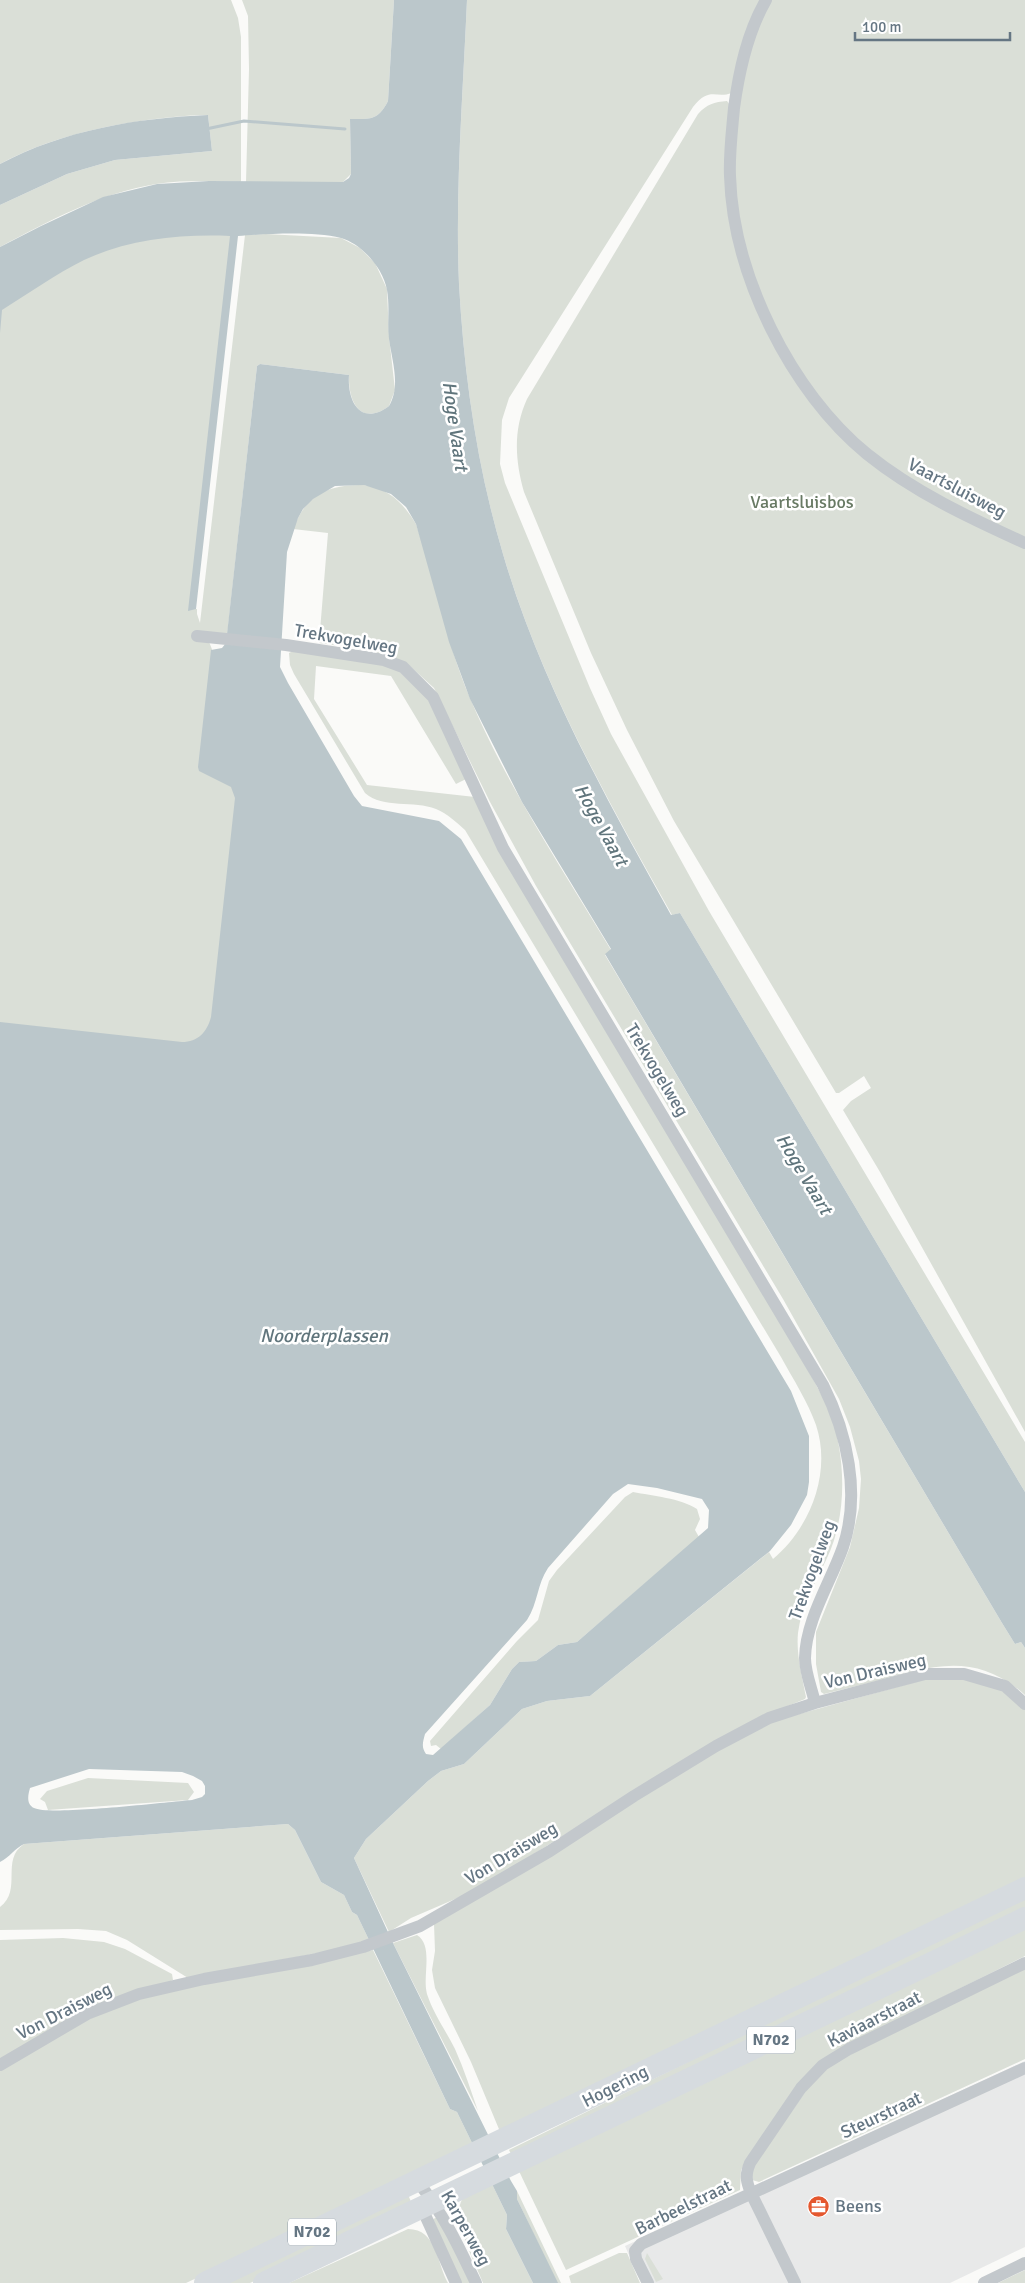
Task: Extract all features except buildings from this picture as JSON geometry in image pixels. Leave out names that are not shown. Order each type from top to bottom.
[{"type":"highway","name":"Hogering","points":[[205,2283],[1025,1888]]},
{"type":"highway","name":"Hogering","points":[[264,2283],[1025,1918]]},
{"type":"street","name":"Vaartsluisweg","points":[[766,0],[756,18],[741,66],[731,138],[730,177],[737,232],[753,288],[782,352],[835,424],[866,454],[912,487],[1025,543]]},
{"type":"street","name":"Trekvogelweg","points":[[198,636],[286,645],[384,660],[403,667],[433,697],[503,848],[836,1410],[844,1440],[850,1476],[851,1511],[844,1546],[809,1631],[805,1660],[815,1703]]},
{"type":"street","name":"Von Draisweg","points":[[0,2065],[87,2014],[139,1994],[180,1983],[312,1960],[363,1947],[437,1918],[550,1851],[634,1796],[716,1746],[769,1718],[815,1703],[925,1674],[964,1674],[1004,1686],[1025,1704]]},
{"type":"street","name":"Kaviaarstraat","points":[[795,2283],[751,2193],[746,2173],[750,2163],[801,2088],[823,2065],[850,2049],[1025,1963]]},
{"type":"street","name":"Steurstraat","points":[[751,2193],[1025,2068]]},
{"type":"street","name":"Karperweg","points":[[418,2182],[456,2283]]},
{"type":"street","name":"Barbeelstraat","points":[[648,2283],[636,2259],[635,2251],[641,2244],[751,2193]]},
{"type":"street","name":"Karperweg","points":[[427,2205],[450,2229],[476,2283]]},
{"type":"street","points":[[984,2283],[1025,2263]]},
{"type":"shaded area","points":[[1025,2061],[1025,2247],[950,2283],[641,2283],[625,2246]]},
{"type":"green space","points":[[0,0],[231,0],[238,18],[241,37],[241,182],[177,182],[135,188],[75,209],[0,247],[0,205],[67,174],[115,160],[212,151],[208,115],[188,116],[135,122],[75,134],[37,147],[0,164]]},
{"type":"green space","points":[[242,0],[394,0],[388,101],[381,112],[373,118],[350,119],[351,174],[343,182],[246,182],[249,69],[248,16]]},
{"type":"green space","points":[[467,0],[760,0],[732,93],[708,95],[693,107],[509,398],[502,420],[500,464],[505,483],[611,734],[709,911],[1025,1442],[1025,1492],[680,913],[672,915],[600,784],[577,739],[536,649],[503,554],[486,488],[473,420],[464,352],[459,284],[458,214]]},
{"type":"green space","name":"Vaartsluisbos","points":[[769,0],[1025,0],[1025,1432],[880,1172],[843,1110],[851,1101],[871,1088],[864,1076],[839,1093],[836,1093],[674,821],[627,730],[591,653],[524,492],[517,457],[519,422],[527,399],[698,114],[704,108],[714,103],[727,101],[730,105],[748,52]]},
{"type":"green space","points":[[196,232],[232,234],[194,609],[197,609],[200,623],[245,235],[266,234],[341,238],[360,248],[375,263],[387,289],[389,337],[395,390],[389,406],[379,412],[364,413],[354,402],[349,385],[349,375],[260,364],[257,366],[227,636],[206,634],[213,652],[239,787],[211,1050],[0,1026],[0,308],[82,258],[144,237]]},
{"type":"green space","points":[[351,485],[364,485],[381,490],[395,498],[401,503],[416,524],[454,655],[470,698],[501,763],[536,826],[611,950],[605,955],[1002,1623],[1015,1644],[1021,1642],[1025,1648],[1025,1695],[1006,1681],[987,1671],[969,1667],[950,1666],[911,1672],[824,1694],[821,1692],[816,1664],[816,1632],[850,1547],[859,1508],[861,1479],[859,1461],[850,1427],[839,1399],[783,1299],[536,886],[490,802],[434,688],[410,666],[389,656],[319,643],[328,533],[293,529],[305,507],[320,493],[329,489]]},
{"type":"green space","points":[[293,651],[384,664],[398,670],[428,699],[466,779],[456,784],[391,676],[316,666],[314,699],[367,785],[475,797],[813,1379],[829,1409],[835,1427],[841,1465],[842,1484],[839,1523],[834,1541],[806,1604],[798,1633],[799,1657],[805,1699],[778,1710],[606,1809],[476,1890],[411,1918],[389,1932],[354,1858],[366,1839],[441,1771],[464,1764],[522,1709],[547,1701],[590,1696],[769,1552],[773,1559],[798,1532],[807,1516],[819,1480],[821,1462],[820,1443],[816,1425],[809,1408],[781,1357],[465,830],[436,809],[427,806],[381,801],[365,793],[294,674],[290,665],[289,653]]},
{"type":"green space","points":[[633,1492],[675,1500],[697,1509],[700,1519],[695,1530],[699,1537],[577,1642],[558,1645],[536,1661],[519,1662],[512,1669],[490,1705],[441,1749],[436,1745],[431,1746],[430,1741],[517,1641],[538,1620],[549,1581],[557,1570],[625,1497]]},
{"type":"green space","points":[[948,1673],[996,1686],[1025,1708],[1025,1883],[501,2134],[471,2062],[435,1988],[432,1970],[435,1951],[434,1924],[741,1735],[770,1722]]},
{"type":"green space","points":[[88,1778],[188,1783],[194,1792],[188,1800],[48,1810],[45,1802],[40,1799],[47,1791]]},
{"type":"green space","points":[[288,1824],[295,1830],[321,1882],[344,1895],[352,1912],[357,1915],[369,1940],[355,1946],[188,1978],[127,1940],[106,1931],[78,1929],[0,1930],[0,1907],[7,1900],[10,1892],[13,1858],[24,1844]]},
{"type":"green space","points":[[1025,1896],[1025,1912],[513,2158],[509,2150]]},
{"type":"green space","points":[[1025,1925],[1025,1956],[839,2049],[748,2157],[741,2170],[740,2190],[566,2270],[518,2169]]},
{"type":"green space","points":[[417,1935],[425,1946],[427,1994],[436,2015],[455,2049],[478,2111],[393,1943]]},
{"type":"green space","points":[[63,1938],[104,1942],[125,1949],[172,1974],[173,1980],[0,2060],[0,1940]]},
{"type":"green space","points":[[373,1950],[450,2109],[457,2112],[474,2147],[186,2283],[0,2283],[0,2068],[63,2030],[141,1997]]},
{"type":"green space","points":[[1025,1968],[1025,2059],[759,2182],[752,2180],[750,2171],[810,2085],[833,2063]]},
{"type":"green space","points":[[491,2182],[507,2215],[506,2229],[533,2283],[483,2283],[469,2251],[464,2238],[459,2213],[461,2203],[466,2195]]},
{"type":"green space","points":[[517,2191],[561,2283],[557,2283],[517,2199]]},
{"type":"green space","points":[[404,2197],[409,2197],[412,2204],[404,2210],[250,2283],[223,2283]]},
{"type":"green space","points":[[438,2217],[471,2283],[461,2283],[433,2219]]},
{"type":"green space","points":[[408,2229],[418,2231],[430,2241],[448,2283],[289,2283]]},
{"type":"green space","points":[[619,2253],[627,2253],[640,2283],[571,2283],[569,2276]]},
{"type":"green space","points":[[647,2253],[663,2279],[656,2282],[645,2259]]},
{"type":"green space","points":[[1025,2270],[1025,2283],[998,2283]]},
{"type":"water","name":"Noorderplassen","points":[[394,0],[467,0],[458,213],[461,318],[468,386],[479,454],[494,521],[518,602],[536,648],[577,739],[671,915],[680,913],[1025,1492],[1025,1648],[1021,1642],[1015,1644],[1002,1623],[605,954],[611,949],[522,802],[470,699],[449,642],[416,524],[406,507],[391,494],[364,485],[335,486],[313,499],[303,509],[298,518],[287,552],[280,667],[288,683],[354,796],[362,806],[439,821],[461,839],[791,1391],[809,1436],[809,1482],[807,1495],[791,1525],[770,1551],[590,1696],[547,1701],[522,1709],[464,1764],[441,1771],[428,1781],[366,1839],[354,1858],[393,1943],[517,2191],[517,2199],[558,2283],[533,2283],[506,2229],[507,2215],[457,2112],[450,2109],[357,1915],[352,1912],[344,1895],[321,1882],[295,1830],[288,1824],[24,1844],[0,1862],[0,1022],[182,1042],[193,1040],[204,1032],[211,1017],[235,798],[231,787],[199,771],[198,767],[211,650],[222,648],[226,643],[257,366],[260,364],[349,375],[350,394],[353,402],[364,413],[371,414],[389,406],[393,398],[395,382],[388,333],[387,290],[381,273],[364,251],[341,238],[317,234],[238,236],[196,609],[188,611],[230,236],[156,239],[119,247],[84,260],[53,277],[2,310],[0,333],[0,247],[103,197],[157,184],[209,181],[343,182],[351,174],[350,119],[373,118],[381,112],[388,101]],"holes":[[[628,1484],[657,1488],[702,1499],[709,1510],[708,1528],[577,1642],[558,1645],[536,1661],[519,1662],[512,1669],[490,1705],[433,1755],[426,1754],[423,1747],[425,1734],[527,1620],[548,1568],[613,1494]],[[89,1769],[182,1772],[202,1781],[205,1786],[205,1794],[192,1800],[84,1810],[44,1810],[31,1806],[28,1796],[30,1788]]]},
{"type":"water","points":[[208,115],[212,151],[115,160],[67,174],[0,205],[0,164],[24,152],[75,134],[101,128],[155,119]]},
{"type":"waterway","points":[[206,129],[244,121],[345,129]]},
{"type":"place","name":"Beens","points":[[819,2206]]},
{"type":"water label","name":"Hoge Vaart","points":[[455,426]]},
{"type":"water label","name":"Hoge Vaart","points":[[601,825]]},
{"type":"water label","name":"Hoge Vaart","points":[[804,1174]]}]
